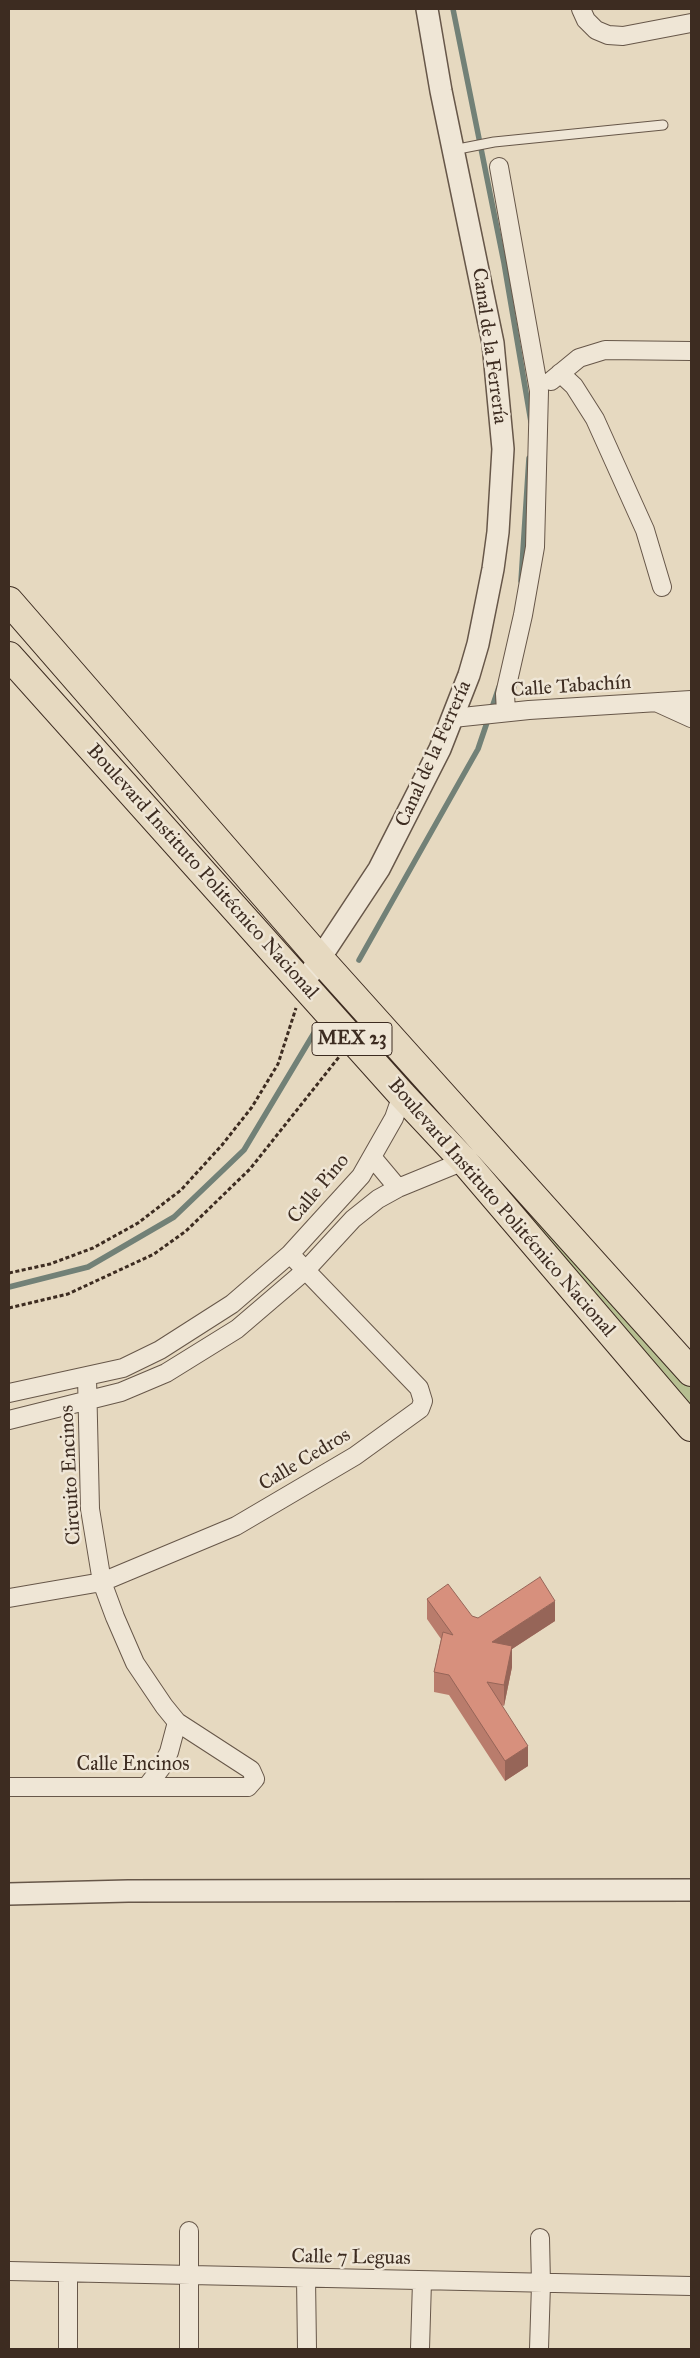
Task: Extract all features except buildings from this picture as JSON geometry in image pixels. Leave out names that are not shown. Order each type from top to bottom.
[{"type":"main road","name":"Boulevard Instituto Politécnico Nacional","points":[[9,601],[321,960],[691,1372]]},
{"type":"main road","name":"Boulevard Instituto Politécnico Nacional","points":[[9,656],[402,1095],[464,1161],[691,1427]]},
{"type":"main road","points":[[464,1161],[488,1148]]},
{"type":"street","name":"Canal de la Ferrería","points":[[303,984],[321,960],[379,869],[416,800],[470,675],[493,569],[502,493],[503,449],[493,343],[460,148],[441,91],[427,9]]},
{"type":"street","points":[[581,9],[586,20],[596,30],[608,35],[623,36],[691,23]]},
{"type":"street","points":[[495,713],[505,694],[523,615],[535,547],[539,391],[499,167]]},
{"type":"street","points":[[539,391],[579,358],[605,350],[691,351]]},
{"type":"street","points":[[560,373],[574,386],[595,419],[645,530],[662,587]]},
{"type":"street","name":"Calle Tabachín","points":[[453,718],[495,713],[691,700]]},
{"type":"street","points":[[657,702],[691,718]]},
{"type":"street","name":"Calle Pino","points":[[9,1394],[123,1368],[193,1331],[232,1304],[290,1254],[361,1176],[394,1118],[402,1095]]},
{"type":"street","points":[[372,1157],[398,1188]]},
{"type":"street","points":[[9,1420],[122,1392],[166,1373],[237,1328],[306,1270],[353,1219],[378,1199],[398,1188],[464,1161]]},
{"type":"street","points":[[340,1201],[353,1219]]},
{"type":"street","name":"Calle Cedros","points":[[9,1598],[102,1582],[236,1526],[355,1456],[420,1409],[423,1401],[419,1388],[290,1254]]},
{"type":"street","name":"Circuito Encinos","points":[[87,1377],[90,1509],[102,1582],[135,1663],[177,1722],[251,1770],[255,1779]]},
{"type":"street","points":[[148,1785],[161,1768],[169,1752],[177,1722]]},
{"type":"street","name":"Calle Encinos","points":[[9,1787],[148,1785],[248,1787],[255,1779]]},
{"type":"street","points":[[9,1894],[128,1891],[691,1890]]},
{"type":"street","points":[[189,2230],[189,2349]]},
{"type":"street","points":[[539,2349],[540,2238]]},
{"type":"street","name":"Calle 7 Leguas","points":[[9,2271],[691,2286]]},
{"type":"street","points":[[68,2273],[68,2349]]},
{"type":"street","points":[[306,2278],[307,2349]]},
{"type":"street","points":[[420,2349],[422,2281]]},
{"type":"lane","points":[[460,148],[494,142],[663,124]]},
{"type":"path","points":[[9,1273],[50,1264],[93,1248],[138,1222],[181,1190],[222,1146],[258,1098],[278,1064],[303,984]]},
{"type":"path","points":[[9,1308],[68,1294],[154,1254],[186,1231],[250,1169],[353,1040]]},
{"type":"green space","points":[[511,1178],[691,1384],[691,1411],[499,1189]]},
{"type":"waterway","points":[[453,9],[504,263],[531,422]]},
{"type":"waterway","points":[[521,581],[529,458]]},
{"type":"waterway","points":[[359,960],[478,749],[499,687]]},
{"type":"waterway","points":[[9,1287],[88,1267],[174,1217],[244,1150],[323,1018]]}]
